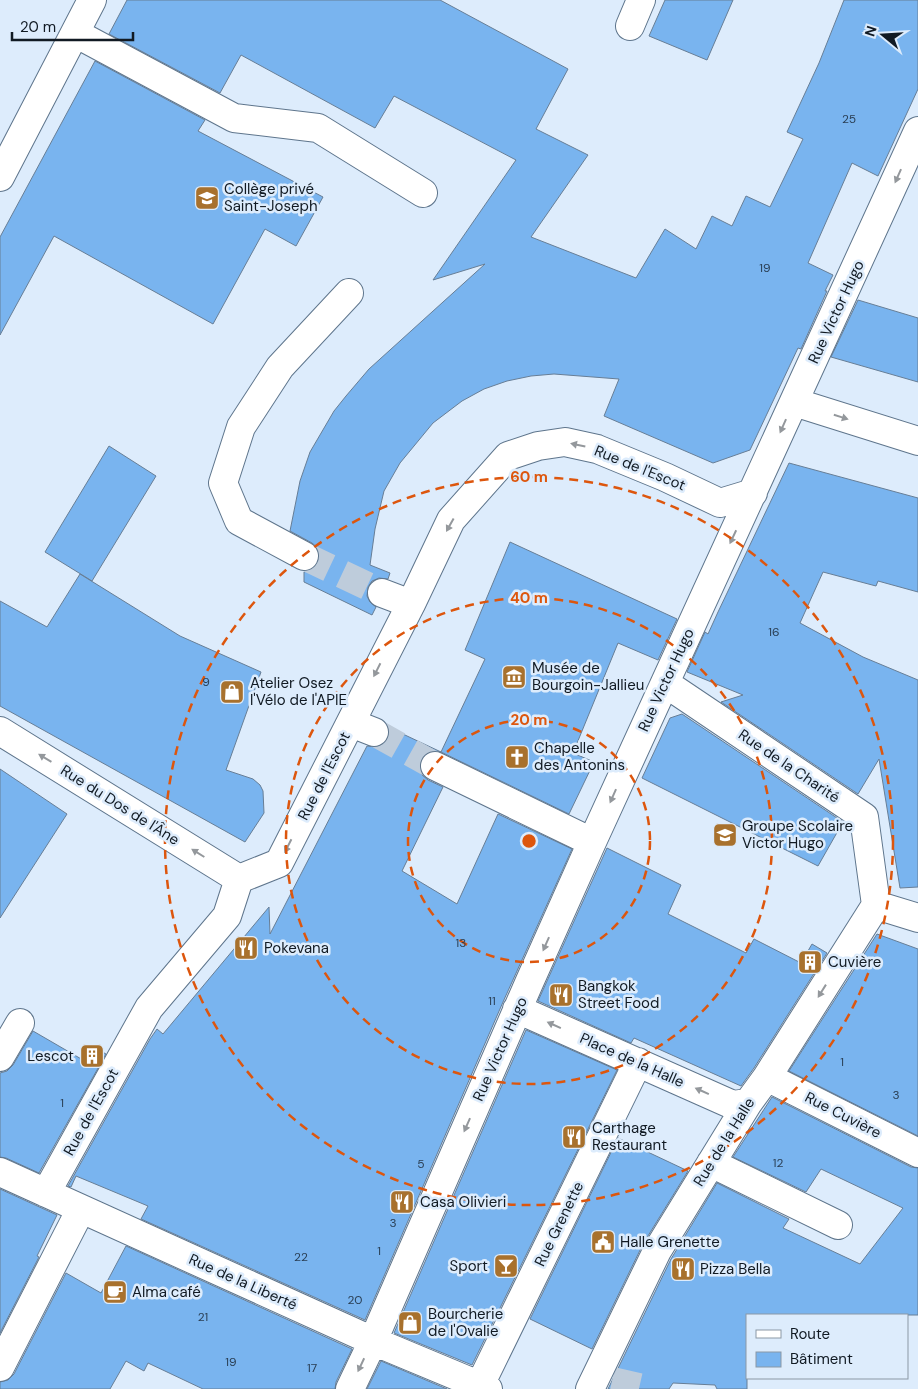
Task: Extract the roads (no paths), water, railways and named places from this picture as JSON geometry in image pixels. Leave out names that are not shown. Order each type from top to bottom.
[{"type":"street","points":[[0,177],[92,0]]},
{"type":"street","points":[[630,26],[641,0]]},
{"type":"street","points":[[75,33],[234,118],[318,128],[423,193]]},
{"type":"street","name":"Rue Victor Hugo","points":[[350,1389],[373,1341],[517,1009],[592,842],[918,131]]},
{"type":"street","points":[[304,556],[239,521],[223,483],[241,427],[280,367],[349,293]]},
{"type":"street","points":[[794,402],[918,441]]},
{"type":"street","name":"Rue de l'Escot","points":[[46,1193],[149,1008],[227,916],[239,879],[279,863],[363,727],[411,604],[452,520],[508,456],[538,446],[565,442],[597,449],[665,477],[720,503],[753,493]]},
{"type":"street","points":[[382,593],[411,604]]},
{"type":"street","name":"Rue de la Charité","points":[[665,683],[864,817],[876,905]]},
{"type":"street","name":"Rue du Dos de l'Âne","points":[[0,731],[239,879]]},
{"type":"street","points":[[435,766],[592,842]]},
{"type":"street","points":[[876,905],[918,918]]},
{"type":"street","name":"Rue de la Halle","points":[[599,1382],[657,1251],[748,1103],[767,1077],[876,905]]},
{"type":"street","name":"Place de la Halle","points":[[517,1009],[733,1105],[748,1103]]},
{"type":"street","points":[[0,1057],[20,1023]]},
{"type":"street","name":"Rue Grenette","points":[[484,1387],[638,1062]]},
{"type":"street","name":"Rue Cuvière","points":[[767,1077],[918,1153]]},
{"type":"street","points":[[711,1163],[838,1225]]},
{"type":"street","name":"Rue de la Liberté","points":[[0,1172],[373,1341],[484,1387]]},
{"type":"street","points":[[0,1367],[81,1209]]},
{"type":"tunnel","points":[[304,556],[382,593]]},
{"type":"tunnel","points":[[374,732],[435,766]]},
{"type":"tunnel","points":[[612,1381],[647,1389]]},
{"type":"place","name":"Collège privé Saint-Joseph","points":[[207,198]]},
{"type":"place","name":"Musée de Bourgoin-Jallieu","points":[[514,677]]},
{"type":"place","name":"Atelier Osez l'Vélo de l'APIE","points":[[232,692]]},
{"type":"place","name":"Chapelle des Antonins","points":[[517,757]]},
{"type":"place","name":"Groupe Scolaire Victor Hugo","points":[[725,835]]},
{"type":"place","name":"Pokevana","points":[[246,948]]},
{"type":"place","name":"Cuvière","points":[[810,962]]},
{"type":"place","name":"Bangkok Street Food","points":[[561,995]]},
{"type":"place","name":"Lescot","points":[[92,1056]]},
{"type":"place","name":"Carthage Restaurant","points":[[574,1137]]},
{"type":"place","name":"Casa Olivieri","points":[[402,1202]]},
{"type":"place","name":"Halle Grenette","points":[[603,1242]]},
{"type":"place","name":"Sport","points":[[506,1266]]},
{"type":"place","name":"Pizza Bella","points":[[683,1269]]},
{"type":"place","name":"Alma café","points":[[115,1292]]},
{"type":"place","name":"Bourcherie de l'Ovalie","points":[[410,1323]]}]
